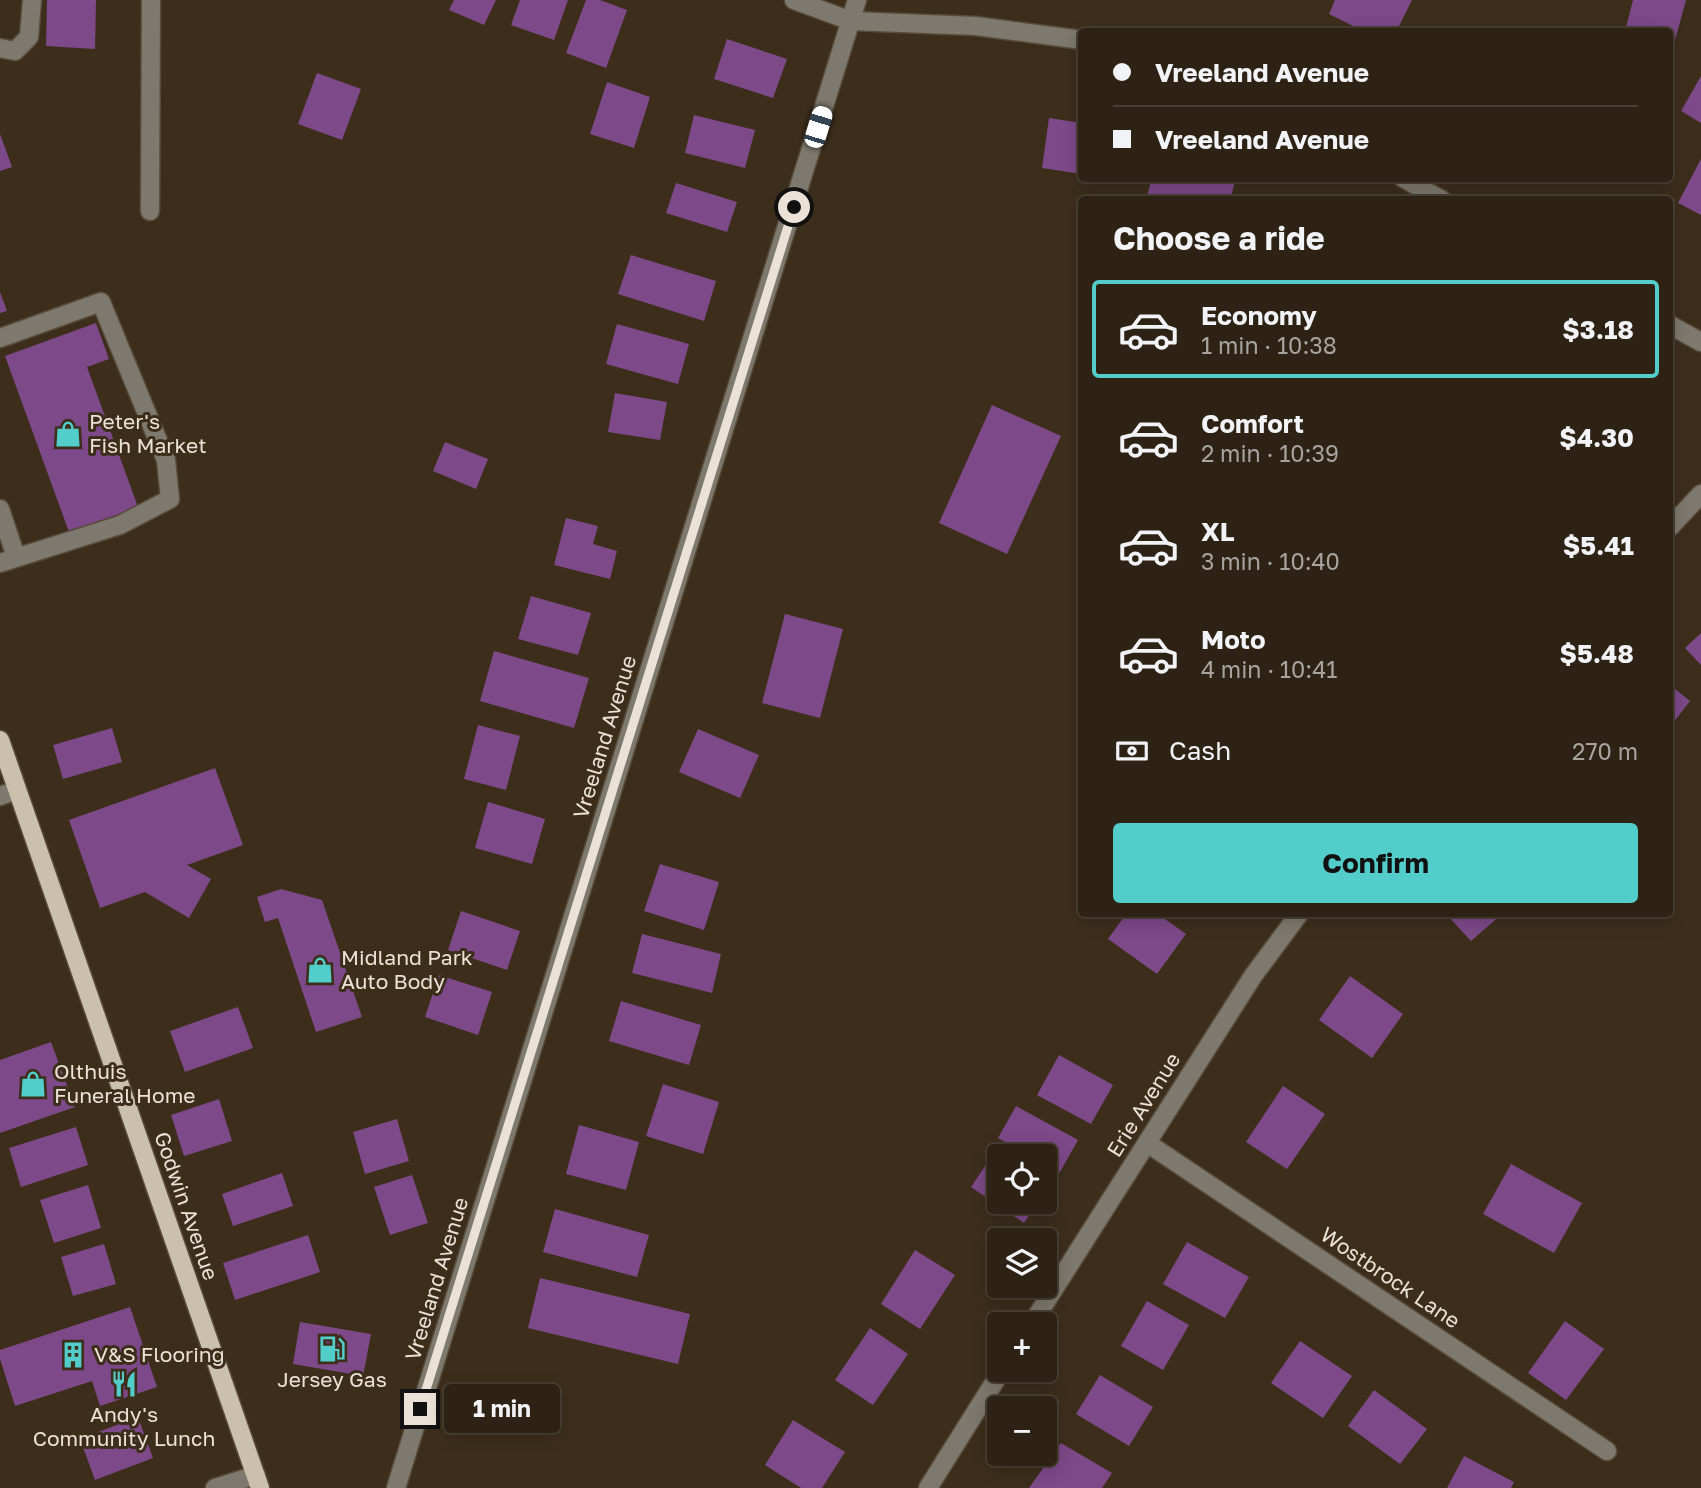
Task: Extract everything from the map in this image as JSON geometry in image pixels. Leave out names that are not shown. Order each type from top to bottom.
[{"type":"main road","name":"Godwin Avenue","points":[[0,740],[258,1482]]},
{"type":"street","points":[[0,48],[15,51],[29,37],[32,0]]},
{"type":"street","points":[[150,211],[151,0]]},
{"type":"street","points":[[794,0],[851,21],[976,26],[1078,39]]},
{"type":"street","name":"Vreeland Avenue","points":[[396,1488],[857,0]]},
{"type":"street","points":[[1411,182],[1435,196]]},
{"type":"street","points":[[0,338],[101,302],[166,460],[170,499],[120,525],[8,560],[0,509]]},
{"type":"street","points":[[1673,327],[1701,342]]},
{"type":"street","points":[[1673,524],[1701,494]]},
{"type":"street","points":[[0,796],[18,790]]},
{"type":"street","name":"Erie Avenue","points":[[1039,1312],[1253,976],[1297,917]]},
{"type":"street","name":"Wostbrock Lane","points":[[1147,1143],[1607,1451]]},
{"type":"street","points":[[928,1488],[994,1382]]},
{"type":"street","points":[[215,1488],[258,1482]]},
{"type":"building","points":[[47,0],[96,0],[95,49],[46,46]]},
{"type":"building","points":[[454,0],[496,0],[484,25],[449,10]]},
{"type":"building","points":[[520,0],[568,0],[554,40],[511,25]]},
{"type":"building","points":[[586,0],[600,0],[627,10],[606,68],[566,53]]},
{"type":"building","points":[[1335,0],[1412,0],[1398,28],[1357,28],[1329,14]]},
{"type":"building","points":[[1633,0],[1686,0],[1674,44],[1673,28],[1626,28]]},
{"type":"building","points":[[727,39],[787,59],[773,98],[714,79]]},
{"type":"building","points":[[317,73],[361,89],[342,140],[298,124]]},
{"type":"building","points":[[1701,76],[1701,123],[1681,111]]},
{"type":"building","points":[[607,82],[650,97],[634,148],[590,134]]},
{"type":"building","points":[[694,115],[755,130],[745,168],[685,153]]},
{"type":"building","points":[[1049,118],[1078,122],[1078,173],[1042,168]]},
{"type":"building","points":[[0,134],[12,167],[0,171]]},
{"type":"building","points":[[1701,159],[1701,215],[1678,203]]},
{"type":"building","points":[[1151,182],[1235,182],[1231,196],[1147,196]]},
{"type":"building","points":[[676,183],[737,202],[727,232],[666,213]]},
{"type":"building","points":[[631,255],[716,281],[704,321],[618,294]]},
{"type":"building","points":[[0,292],[7,311],[0,313]]},
{"type":"building","points":[[96,323],[109,359],[87,367],[138,507],[69,532],[5,356]]},
{"type":"building","points":[[617,324],[689,344],[678,384],[606,364]]},
{"type":"building","points":[[615,393],[667,402],[660,440],[608,432]]},
{"type":"building","points":[[992,405],[1061,436],[1007,554],[939,523]]},
{"type":"building","points":[[445,442],[488,459],[476,489],[433,471]]},
{"type":"building","points":[[566,518],[598,526],[593,544],[617,551],[610,579],[554,565]]},
{"type":"building","points":[[531,596],[591,613],[578,655],[518,639]]},
{"type":"building","points":[[785,614],[843,629],[820,718],[762,703]]},
{"type":"building","points":[[1701,633],[1701,665],[1685,648]]},
{"type":"building","points":[[494,651],[589,678],[574,728],[480,701]]},
{"type":"building","points":[[1673,687],[1690,701],[1673,723]]},
{"type":"building","points":[[478,725],[520,736],[506,790],[464,779]]},
{"type":"building","points":[[112,728],[122,762],[63,779],[53,745]]},
{"type":"building","points":[[698,729],[759,755],[740,798],[679,772]]},
{"type":"building","points":[[215,768],[243,845],[187,865],[211,879],[189,918],[145,892],[100,908],[69,820]]},
{"type":"building","points":[[488,802],[545,819],[532,864],[475,848]]},
{"type":"building","points":[[660,864],[719,882],[704,930],[644,911]]},
{"type":"building","name":"Midland Park Auto Body","points":[[281,889],[322,900],[362,1017],[316,1032],[278,918],[265,922],[257,897]]},
{"type":"building","points":[[461,911],[520,931],[507,970],[448,950]]},
{"type":"building","points":[[1124,917],[1162,917],[1186,934],[1157,974],[1108,939]]},
{"type":"building","points":[[1449,917],[1499,917],[1471,941]]},
{"type":"building","points":[[642,934],[721,954],[712,993],[632,973]]},
{"type":"building","points":[[439,975],[492,992],[478,1035],[425,1017]]},
{"type":"building","points":[[1350,976],[1403,1014],[1372,1058],[1319,1020]]},
{"type":"building","points":[[621,1001],[701,1025],[689,1065],[609,1041]]},
{"type":"building","points":[[238,1007],[253,1048],[185,1072],[170,1031]]},
{"type":"building","name":"Olthuis Funeral Home","points":[[51,1042],[75,1107],[0,1133],[0,1060]]},
{"type":"building","points":[[1059,1055],[1113,1085],[1091,1124],[1037,1095]]},
{"type":"building","points":[[663,1084],[719,1102],[703,1154],[646,1136]]},
{"type":"building","points":[[1283,1086],[1325,1114],[1287,1169],[1246,1142]]},
{"type":"building","points":[[219,1099],[232,1141],[184,1156],[171,1115]]},
{"type":"building","points":[[1016,1106],[1078,1140],[1060,1172],[1057,1170],[1057,1144],[1009,1144],[998,1138]]},
{"type":"building","points":[[397,1119],[409,1161],[365,1174],[353,1132]]},
{"type":"building","points":[[579,1125],[639,1142],[626,1190],[566,1174]]},
{"type":"building","points":[[76,1127],[88,1165],[21,1187],[9,1148]]},
{"type":"building","points":[[987,1163],[987,1198],[971,1187]]},
{"type":"building","points":[[1511,1164],[1582,1203],[1554,1253],[1483,1214]]},
{"type":"building","points":[[282,1173],[293,1206],[233,1226],[222,1194]]},
{"type":"building","points":[[412,1175],[428,1223],[390,1235],[374,1187]]},
{"type":"building","points":[[88,1185],[101,1228],[54,1243],[40,1200]]},
{"type":"building","points":[[555,1209],[649,1235],[637,1277],[543,1252]]},
{"type":"building","points":[[1011,1214],[1030,1214],[1024,1223]]},
{"type":"building","points":[[308,1235],[320,1272],[235,1300],[223,1263]]},
{"type":"building","points":[[1187,1242],[1249,1277],[1225,1318],[1163,1284]]},
{"type":"building","points":[[104,1244],[116,1284],[73,1296],[61,1257]]},
{"type":"building","points":[[915,1250],[955,1275],[920,1329],[881,1304]]},
{"type":"building","points":[[540,1278],[690,1314],[678,1364],[528,1328]]},
{"type":"building","points":[[1147,1301],[1189,1325],[1163,1370],[1121,1346]]},
{"type":"building","name":"V&S Flooring","points":[[130,1307],[157,1387],[100,1406],[92,1381],[15,1406],[0,1359],[0,1350]]},
{"type":"building","points":[[1565,1321],[1604,1349],[1566,1400],[1528,1373]]},
{"type":"building","name":"Jersey Gas","points":[[300,1322],[371,1334],[363,1376],[293,1364]]},
{"type":"building","points":[[870,1328],[908,1354],[873,1405],[835,1380]]},
{"type":"building","points":[[1300,1341],[1352,1376],[1323,1418],[1271,1383]]},
{"type":"building","points":[[1100,1375],[1153,1407],[1129,1446],[1076,1414]]},
{"type":"building","points":[[1374,1390],[1427,1429],[1400,1464],[1348,1426]]},
{"type":"building","points":[[138,1417],[153,1458],[95,1480],[80,1439]]},
{"type":"building","points":[[793,1420],[845,1452],[822,1488],[801,1488],[765,1465]]},
{"type":"building","points":[[1061,1443],[1112,1473],[1102,1488],[1029,1488],[1045,1466],[1057,1466],[1057,1449]]},
{"type":"building","points":[[1464,1456],[1514,1482],[1511,1488],[1447,1488]]},
{"type":"place","name":"Peter's Fish Market","points":[[68,434]]},
{"type":"place","name":"Midland Park Auto Body","points":[[320,970]]},
{"type":"place","name":"Olthuis Funeral Home","points":[[33,1084]]},
{"type":"place","name":"Jersey Gas","points":[[332,1349]]},
{"type":"place","name":"V&S Flooring","points":[[73,1355]]},
{"type":"place","name":"Andy's Community Lunch","points":[[124,1384]]},
{"type":"route","points":[[420,1409],[794,207]]}]
